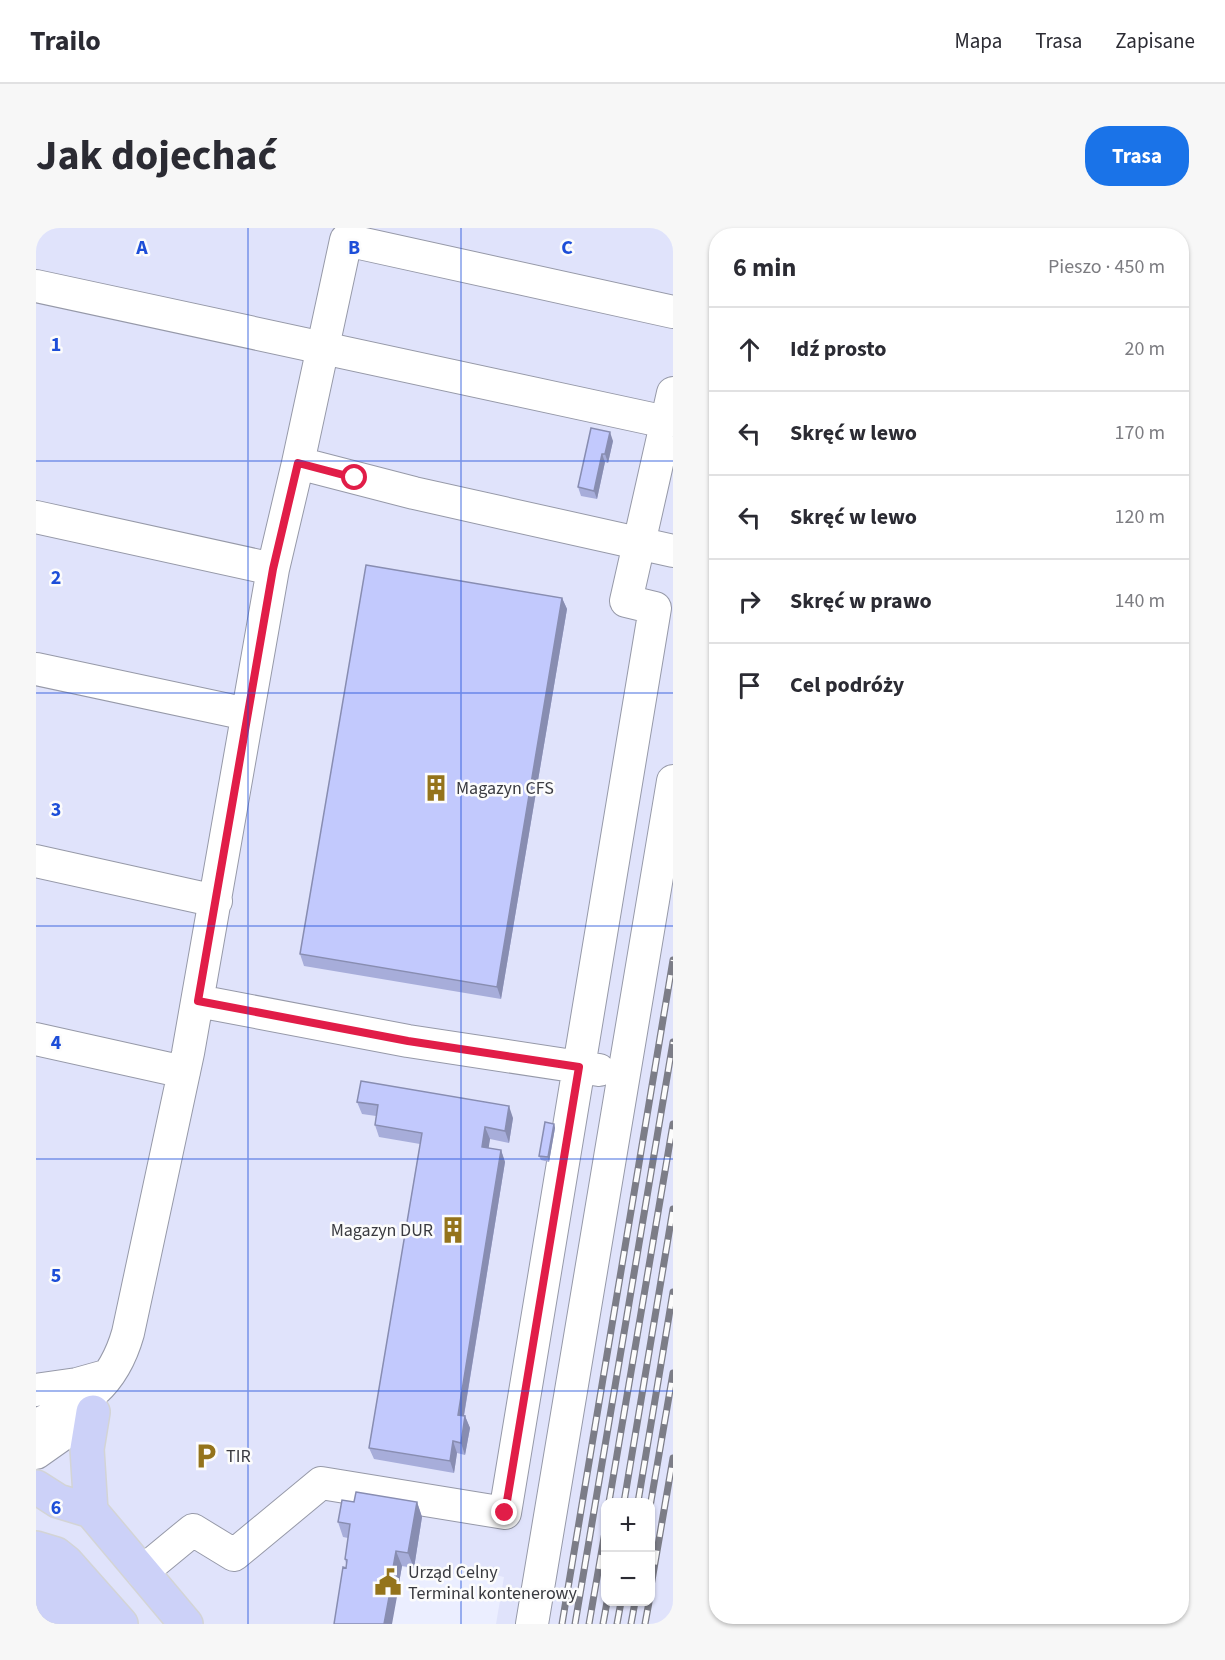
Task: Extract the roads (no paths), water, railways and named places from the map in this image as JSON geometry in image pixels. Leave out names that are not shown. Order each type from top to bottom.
[{"type":"main road","points":[[91,1511],[87,1449],[93,1412]]},
{"type":"main road","points":[[36,1487],[58,1501],[91,1511],[186,1624]]},
{"type":"main road","points":[[36,1548],[56,1554],[66,1562],[121,1624]]},
{"type":"main road","points":[[36,1561],[90,1624]]},
{"type":"main road","points":[[36,1602],[53,1624]]},
{"type":"lane","points":[[36,1453],[93,1412],[106,1394],[128,1333],[198,1001],[273,569],[346,240],[673,312]]},
{"type":"lane","points":[[36,286],[322,348],[670,407],[626,602],[655,608],[505,1513],[321,1483],[234,1555],[193,1530],[142,1572]]},
{"type":"lane","points":[[298,463],[414,493],[673,550]]},
{"type":"lane","points":[[36,517],[273,569]]},
{"type":"lane","points":[[36,669],[247,714]]},
{"type":"lane","points":[[532,1624],[673,781]]},
{"type":"lane","points":[[36,861],[216,901]]},
{"type":"lane","points":[[198,1001],[408,1041],[624,1074]]},
{"type":"lane","points":[[36,1039],[184,1072]]},
{"type":"lane","points":[[36,1390],[77,1384],[112,1373]]},
{"type":"lane","points":[[36,1425],[89,1396],[112,1373]]},
{"type":"railway","points":[[562,1624],[673,960]]},
{"type":"railway","points":[[575,1624],[673,1042]]},
{"type":"railway","points":[[610,1498],[673,1124]]},
{"type":"railway","points":[[625,1498],[673,1209]]},
{"type":"railway","points":[[639,1498],[673,1292]]},
{"type":"railway","points":[[652,1498],[673,1373]]},
{"type":"railway","points":[[655,1563],[673,1458]]},
{"type":"railway","points":[[589,1624],[601,1552]]},
{"type":"railway","points":[[603,1624],[606,1606]]},
{"type":"railway","points":[[617,1624],[620,1606]]},
{"type":"railway","points":[[631,1624],[634,1606]]},
{"type":"railway","points":[[645,1624],[648,1606]]},
{"type":"place","name":"Magazyn CFS","points":[[436,788]]},
{"type":"place","name":"Magazyn DUR","points":[[453,1230]]},
{"type":"place","name":"TIR","points":[[206,1456]]},
{"type":"place","name":"Urząd Celny Terminal kontenerowy","points":[[388,1582]]}]
